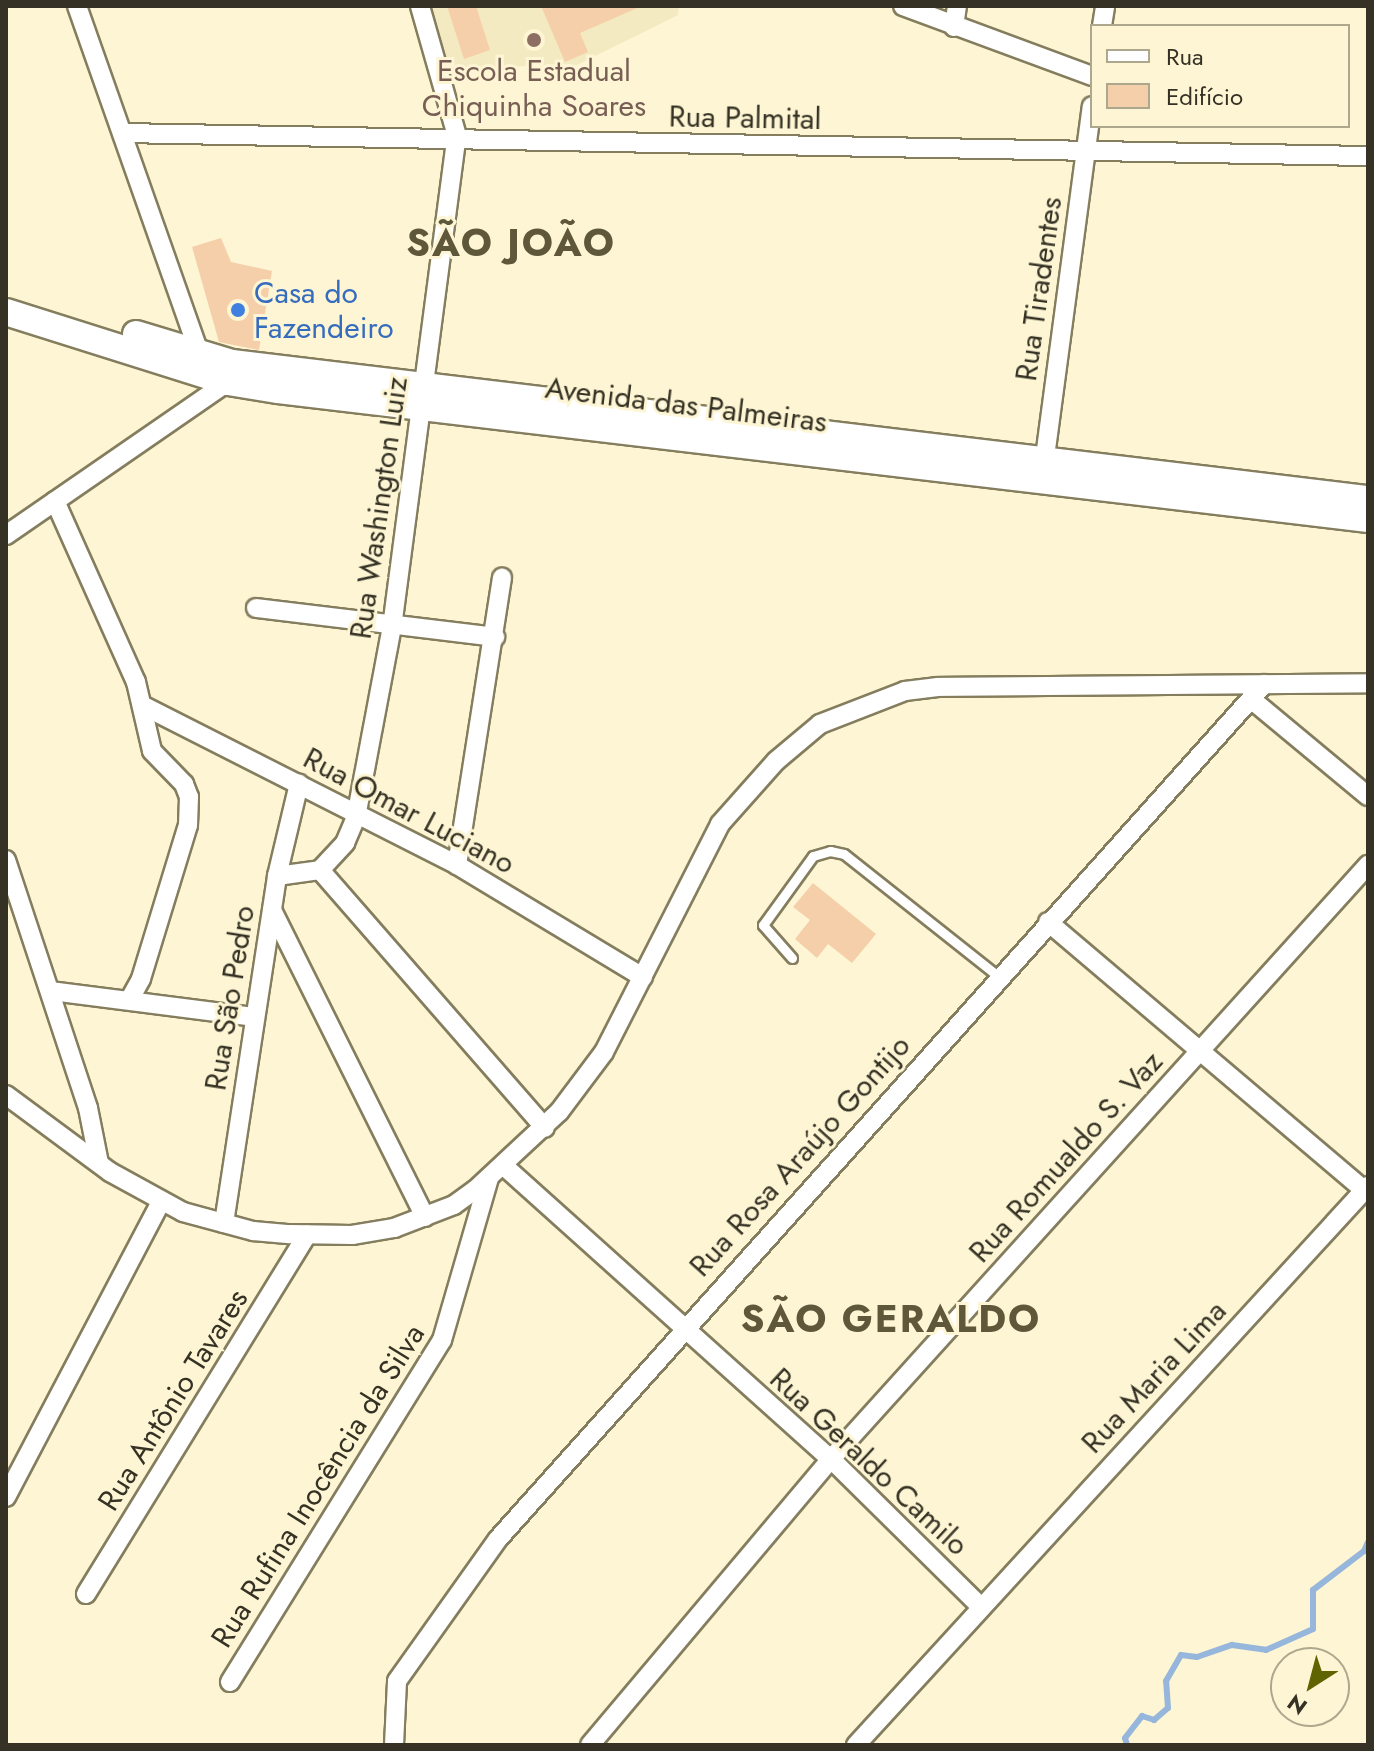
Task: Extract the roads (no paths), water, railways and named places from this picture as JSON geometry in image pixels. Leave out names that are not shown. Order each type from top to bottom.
[{"type":"main road","name":"Avenida das Palmeiras","points":[[6,296],[232,363],[423,396]]},
{"type":"main road","name":"Avenida das Palmeiras","points":[[6,312],[228,382],[423,396],[1044,470],[1368,499]]},
{"type":"main road","name":"Avenida das Palmeiras","points":[[1044,470],[1368,519]]},
{"type":"street","points":[[77,6],[199,353]]},
{"type":"street","name":"Rua Washington Luiz","points":[[320,870],[345,843],[356,817],[392,627],[457,136],[420,6]]},
{"type":"street","points":[[903,6],[1090,75]]},
{"type":"street","points":[[954,27],[957,6]]},
{"type":"street","name":"Rua Tiradentes","points":[[1044,470],[1090,122]]},
{"type":"street","name":"Rua Palmital","points":[[122,133],[457,136],[1086,153],[1368,156]]},
{"type":"street","points":[[6,535],[228,382]]},
{"type":"street","points":[[55,501],[142,705],[152,751],[184,784],[190,811],[141,979],[130,999]]},
{"type":"street","points":[[457,865],[502,578]]},
{"type":"street","points":[[256,608],[392,627],[495,637]]},
{"type":"street","points":[[6,1095],[99,1163],[161,1202],[224,1223],[307,1235],[352,1235],[425,1217],[454,1205],[504,1166],[545,1128],[604,1052],[720,824],[800,739],[842,713],[905,691],[938,687],[1368,683]]},
{"type":"street","name":"Rua Rosa Araújo Gontijo","points":[[394,1745],[397,1681],[498,1539],[682,1328],[1264,684]]},
{"type":"street","points":[[1251,699],[1368,796]]},
{"type":"street","name":"Rua Omar Luciano","points":[[142,705],[299,784],[356,817],[457,865],[643,977]]},
{"type":"street","name":"Rua São Pedro","points":[[224,1223],[277,876],[299,784]]},
{"type":"street","points":[[6,860],[88,1108],[99,1163]]},
{"type":"street","name":"Rua Romualdo S. Vaz","points":[[590,1745],[831,1459],[1368,865]]},
{"type":"street","points":[[277,876],[320,870],[545,1128]]},
{"type":"street","points":[[6,911],[16,891]]},
{"type":"street","points":[[272,910],[425,1217]]},
{"type":"street","points":[[1048,922],[1198,1052],[1366,1188]]},
{"type":"street","points":[[51,991],[254,1017]]},
{"type":"street","name":"Rua Geraldo Camilo","points":[[504,1166],[831,1459],[980,1606]]},
{"type":"street","name":"Rua Rufina Inocência da Silva","points":[[230,1682],[442,1340],[489,1178]]},
{"type":"street","name":"Rua Maria Lima","points":[[856,1745],[980,1606],[1366,1188]]},
{"type":"street","points":[[6,1497],[161,1202]]},
{"type":"street","name":"Rua Antônio Tavares","points":[[86,1594],[307,1235]]},
{"type":"lane","points":[[792,958],[763,925],[813,856],[830,851],[844,854],[999,977]]},
{"type":"waterway","points":[[1127,1745],[1125,1738],[1142,1716],[1154,1720],[1168,1708],[1166,1681],[1181,1655],[1197,1657],[1232,1645],[1266,1650],[1313,1629],[1313,1590],[1364,1551],[1368,1542]]},
{"type":"place","name":"Escola Estadual Chiquinha Soares","points":[[534,40]]},
{"type":"place","name":"Casa do Fazendeiro","points":[[238,310]]},
{"type":"district","name":"SÃO JOÃO","points":[[511,243]]},
{"type":"district","name":"SÃO GERALDO","points":[[891,1319]]}]
